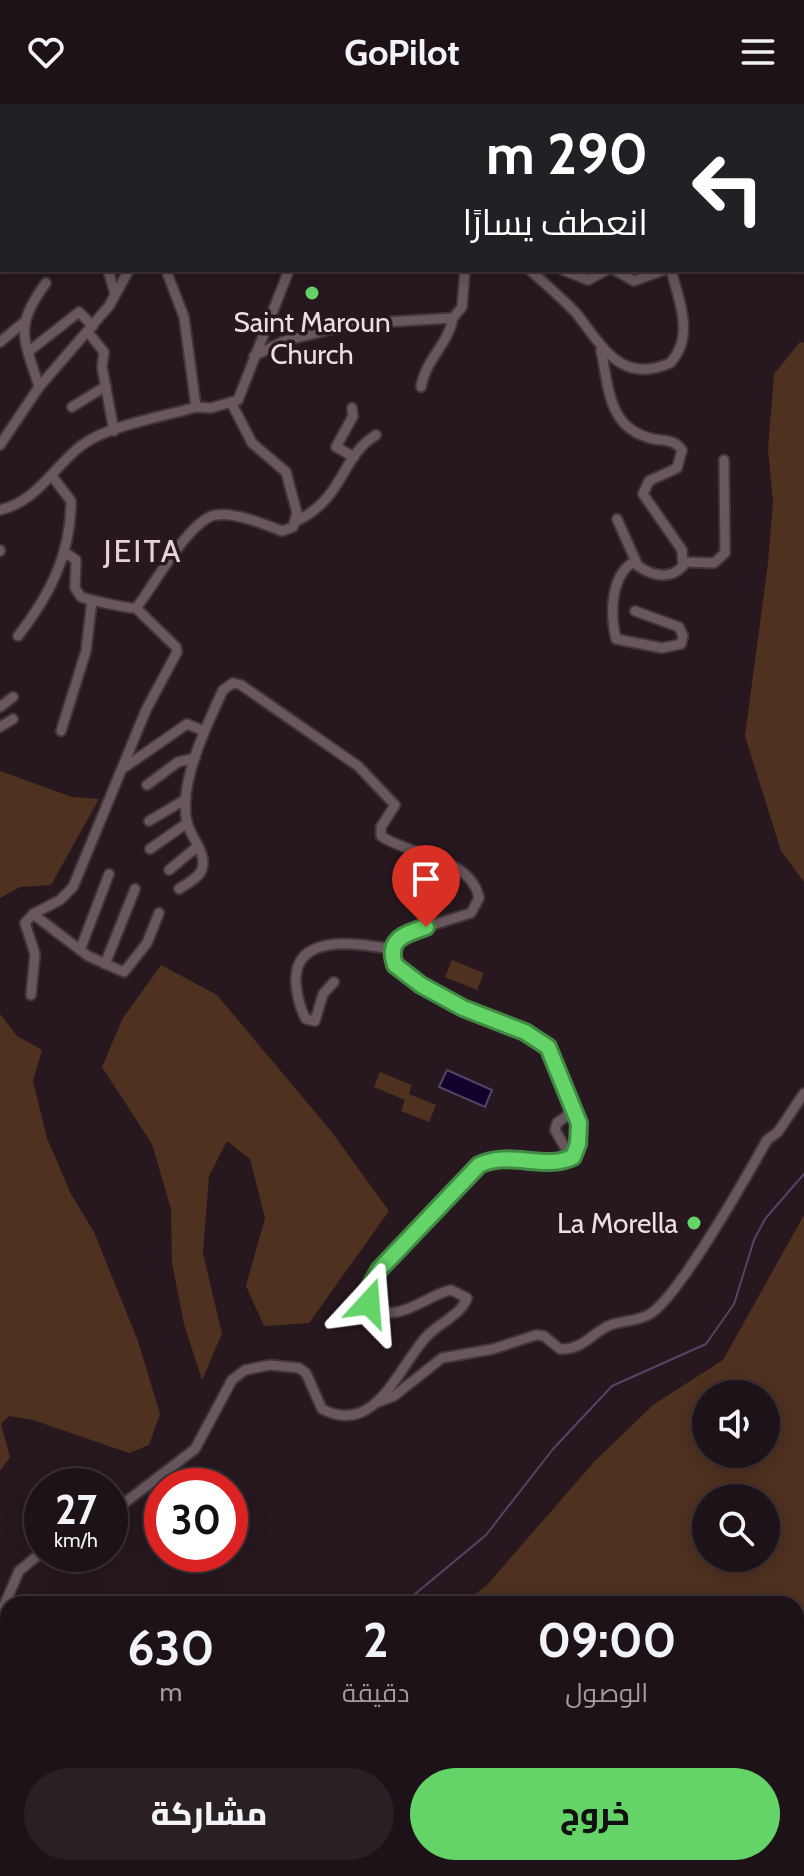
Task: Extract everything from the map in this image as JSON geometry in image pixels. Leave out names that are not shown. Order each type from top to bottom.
[{"type":"street","points":[[109,272],[115,294]]},
{"type":"street","points":[[0,445],[39,387],[90,329],[128,272]]},
{"type":"street","points":[[167,272],[184,317],[196,407]]},
{"type":"street","points":[[0,510],[26,501],[82,445],[114,431],[196,407],[232,404],[243,393],[261,334],[288,272]]},
{"type":"street","points":[[421,387],[424,371],[449,336],[453,318],[462,307],[465,272]]},
{"type":"street","points":[[532,272],[575,312],[601,350],[615,411],[622,425],[635,433],[676,443],[682,450],[677,468],[649,481],[643,494],[676,539],[686,562]]},
{"type":"street","points":[[568,272],[588,280],[603,272]]},
{"type":"street","points":[[618,272],[634,281],[659,272]]},
{"type":"street","points":[[601,350],[639,369],[661,367],[675,357],[683,326],[671,272]]},
{"type":"street","points":[[39,387],[23,323],[28,307],[46,283]]},
{"type":"street","points":[[28,352],[79,312],[104,352],[102,367],[114,431]]},
{"type":"street","points":[[254,356],[284,341],[366,322],[453,318]]},
{"type":"street","points":[[0,342],[23,323]]},
{"type":"street","points":[[261,334],[284,341]]},
{"type":"street","points":[[72,407],[106,386]]},
{"type":"street","points":[[136,608],[166,564],[205,519],[217,514],[282,531],[293,527],[295,505],[283,467],[252,443],[232,404]]},
{"type":"street","points":[[352,408],[353,416],[336,447],[354,457]]},
{"type":"street","points":[[295,522],[323,506],[354,457],[376,435]]},
{"type":"street","points":[[686,562],[714,563],[725,553],[724,460]]},
{"type":"street","points":[[18,636],[50,589],[66,553],[71,501],[52,476]]},
{"type":"street","points":[[617,519],[635,561],[645,570],[660,575],[678,571],[686,562]]},
{"type":"street","points":[[31,995],[35,954],[25,923],[33,914],[68,894],[125,767],[146,710],[177,652],[176,647],[136,608],[92,600],[76,593],[76,560],[66,553]]},
{"type":"street","points":[[635,561],[624,567],[613,602],[611,621],[616,639],[662,648],[681,644],[683,636],[679,627],[635,611]]},
{"type":"street","points":[[61,731],[86,651],[92,600]]},
{"type":"street","points":[[179,889],[202,870],[198,846],[187,823],[186,799],[204,731],[229,684],[249,690],[279,714],[358,766],[381,788],[395,805],[381,827],[383,837],[450,865],[474,884],[479,898],[471,913],[403,934],[392,949],[395,965],[421,985],[463,1008],[525,1032],[548,1047],[575,1110],[579,1137],[571,1158],[560,1162],[497,1158],[479,1165],[379,1270],[368,1290],[369,1303],[377,1311],[389,1314],[408,1310],[451,1290],[467,1298],[461,1310],[426,1337],[391,1387],[375,1403]]},
{"type":"street","points":[[0,707],[13,697]]},
{"type":"street","points":[[0,727],[13,719]]},
{"type":"street","points":[[125,767],[187,724],[204,731]]},
{"type":"street","points":[[147,785],[178,762],[195,758]]},
{"type":"street","points":[[149,821],[186,799]]},
{"type":"street","points":[[150,849],[187,823]]},
{"type":"street","points":[[169,870],[198,846]]},
{"type":"street","points":[[80,950],[109,874]]},
{"type":"street","points":[[105,964],[135,889]]},
{"type":"street","points":[[33,914],[80,950],[120,971],[128,970],[147,943],[159,913]]},
{"type":"street","points":[[334,982],[323,994],[315,1021],[306,1019],[300,1006],[296,980],[298,965],[307,953],[339,944],[392,949]]},
{"type":"street","points":[[128,1500],[195,1449],[232,1380],[245,1370],[270,1365],[299,1368],[306,1373],[316,1402],[333,1415],[356,1415],[394,1396],[442,1358],[493,1349],[536,1335],[544,1336],[560,1349],[578,1347],[612,1324],[648,1315],[680,1280],[767,1140],[778,1132],[804,1093]]},
{"type":"street","points":[[571,1158],[555,1130],[557,1123],[575,1110]]},
{"type":"street","points":[[8,1596],[19,1571],[24,1567]]},
{"type":"shaded area","points":[[800,342],[804,343],[804,882],[781,851],[745,736],[773,502],[768,449],[774,374]]},
{"type":"shaded area","points":[[0,771],[72,797],[99,799],[51,885],[20,887],[0,898]]},
{"type":"shaded area","points":[[452,960],[484,973],[477,990],[445,977]]},
{"type":"shaded area","points":[[161,965],[217,995],[331,1131],[389,1211],[309,1323],[264,1326],[246,1286],[265,1218],[250,1159],[227,1141],[209,1176],[203,1253],[222,1334],[202,1380],[184,1324],[172,1263],[171,1209],[152,1144],[102,1067],[123,1018]]},
{"type":"shaded area","points":[[0,1014],[17,1036],[42,1050],[33,1081],[47,1138],[71,1194],[94,1232],[138,1341],[160,1414],[149,1445],[129,1453],[33,1420],[9,1416],[1,1424],[10,1457],[0,1471]]},
{"type":"shaded area","points":[[447,1070],[492,1090],[485,1107],[439,1087]]},
{"type":"shaded area","points":[[380,1072],[412,1085],[409,1094],[436,1105],[429,1122],[401,1111],[405,1100],[374,1087]]},
{"type":"shaded area","points":[[804,1215],[804,1596],[473,1596],[487,1585],[594,1462],[653,1405],[723,1360]]},
{"type":"waterway","points":[[413,1596],[486,1535],[553,1449],[612,1386],[706,1344],[734,1304],[754,1240],[765,1219],[804,1174]]},
{"type":"place","name":"Saint Maroun Church","points":[[312,293]]},
{"type":"place","name":"La Morella","points":[[694,1223]]},
{"type":"district","name":"JEITA","points":[[143,551]]},
{"type":"route","points":[[369,1303],[368,1290],[379,1270],[479,1165],[497,1158],[560,1162],[573,1157],[578,1144],[579,1123],[556,1058],[548,1047],[525,1032],[463,1008],[421,985],[395,965],[393,944],[403,934],[426,927]]}]
